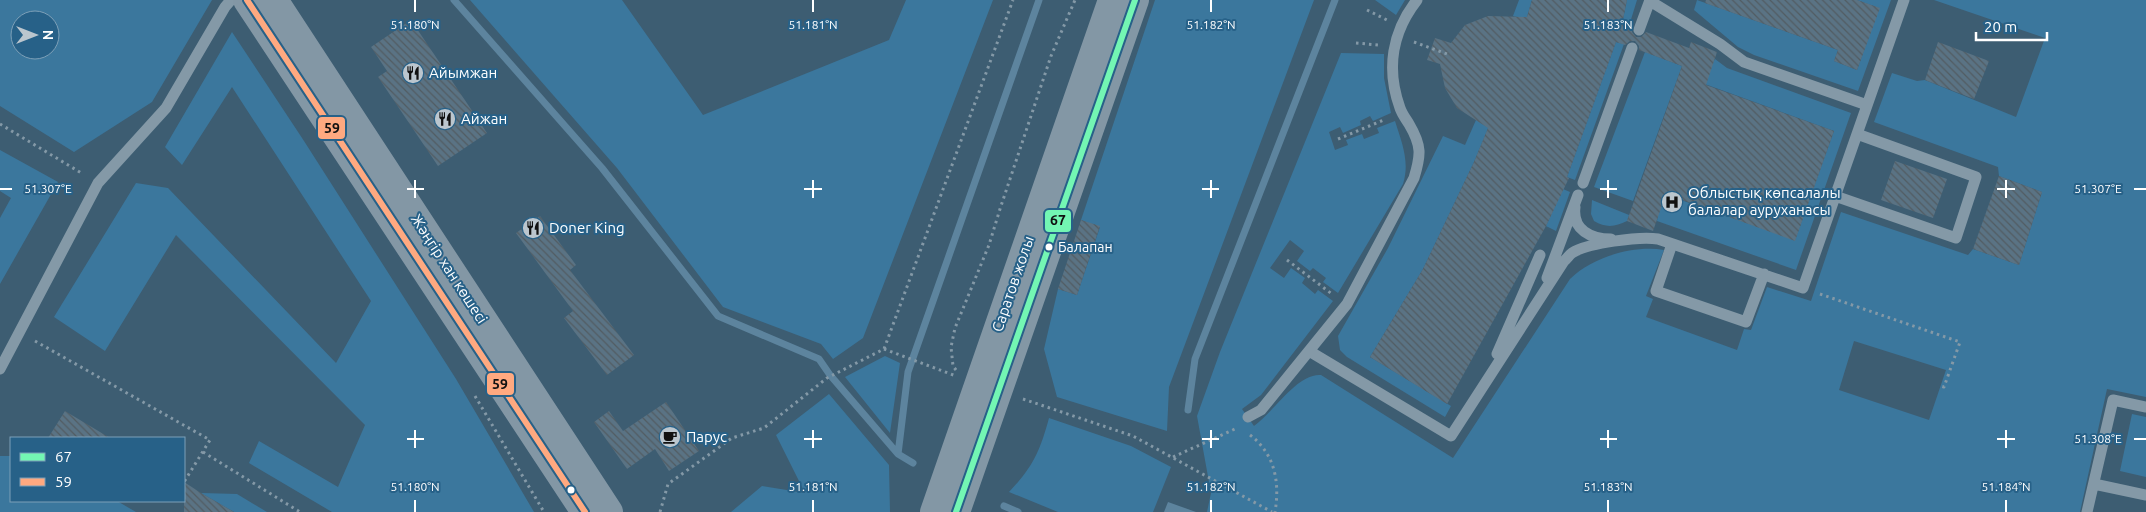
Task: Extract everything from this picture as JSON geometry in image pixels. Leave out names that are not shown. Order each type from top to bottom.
[{"type":"main road","name":"Жәңгір хан көшесі","points":[[247,0],[585,512]]},
{"type":"main road","name":"Жәңгір хан көшесі","points":[[274,0],[609,512]]},
{"type":"main road","name":"Саратов жолы","points":[[934,512],[1112,0]]},
{"type":"main road","name":"Саратов жолы","points":[[956,512],[1135,0]]},
{"type":"lane","points":[[0,369],[98,183],[166,108],[225,7],[231,0]]},
{"type":"lane","points":[[1248,417],[1261,410],[1347,304],[1414,178],[1420,158],[1419,144],[1402,113],[1394,87],[1392,65],[1396,37],[1408,12],[1417,0]]},
{"type":"lane","points":[[1639,30],[1650,0],[1720,44],[1744,62],[1867,105]]},
{"type":"lane","points":[[1540,296],[1577,198],[1576,221],[1579,229],[1586,234],[1604,239],[1645,237],[1672,244],[1803,288],[1904,0]]},
{"type":"lane","points":[[1582,183],[1632,48]]},
{"type":"lane","points":[[1835,196],[1956,238],[1976,177],[1857,134]]},
{"type":"lane","points":[[1309,351],[1451,436],[1564,261],[1573,253],[1582,249],[1632,238]]},
{"type":"lane","points":[[1672,244],[1656,291],[1746,322],[1764,274]]},
{"type":"lane","points":[[1482,388],[1540,255]]},
{"type":"lane","points":[[2088,512],[2114,400],[2146,407]]},
{"type":"lane","points":[[2094,484],[2146,495]]},
{"type":"path","points":[[660,512],[668,484],[732,438],[764,428],[827,378],[884,349],[1013,0]]},
{"type":"path","points":[[884,349],[959,378],[951,358],[955,328],[989,245],[1051,56],[1075,0]]},
{"type":"path","points":[[1396,37],[1447,54]]},
{"type":"path","points":[[1338,139],[1402,113]]},
{"type":"path","points":[[0,124],[98,183]]},
{"type":"path","points":[[1287,260],[1347,304]]},
{"type":"path","points":[[1803,288],[1960,342],[1944,387],[1940,386]]},
{"type":"path","points":[[19,332],[210,440],[185,480]]},
{"type":"path","points":[[998,391],[1133,436],[1274,512],[1278,491],[1272,459],[1259,442],[1240,427]]},
{"type":"path","points":[[1172,456],[1251,422],[1261,410]]},
{"type":"path","points":[[203,452],[300,512]]},
{"type":"shaded area","points":[[0,0],[212,0],[152,102],[74,152],[0,106]]},
{"type":"shaded area","points":[[470,0],[622,0],[703,115],[889,40],[906,0],[993,0],[863,338],[833,359],[821,344],[723,307],[617,168]]},
{"type":"shaded area","points":[[1155,0],[1314,0],[1169,387],[1167,431],[1057,397],[1044,349],[1058,289],[1077,295],[1100,227],[1081,220]]},
{"type":"shaded area","points":[[1375,0],[1405,0],[1396,15]]},
{"type":"shaded area","points":[[1519,0],[1532,0],[1526,20],[1513,16]]},
{"type":"shaded area","points":[[1627,0],[1637,0],[1629,26],[1622,24]]},
{"type":"shaded area","points":[[1697,0],[1838,50],[1834,61],[1857,70],[1879,8],[1857,0],[1891,0],[1858,91],[1754,55],[1738,47],[1694,10]]},
{"type":"shaded area","points":[[1934,0],[2146,0],[2146,397],[2107,389],[2080,512],[1207,512],[1211,493],[1197,416],[1220,352],[1341,53],[1384,54],[1384,78],[1391,113],[1373,121],[1370,116],[1360,121],[1361,125],[1343,133],[1340,127],[1329,132],[1335,150],[1348,145],[1346,140],[1362,134],[1364,139],[1379,133],[1377,128],[1395,121],[1405,160],[1406,168],[1403,184],[1338,293],[1323,282],[1326,278],[1313,268],[1310,271],[1297,261],[1304,251],[1290,240],[1270,268],[1284,278],[1291,268],[1305,278],[1302,283],[1315,294],[1318,290],[1333,301],[1261,395],[1242,409],[1254,426],[1303,380],[1321,375],[1453,458],[1570,279],[1590,264],[1614,254],[1640,249],[1664,250],[1646,296],[1653,299],[1646,317],[1737,350],[1744,329],[1751,330],[1767,287],[1811,301],[1841,212],[1968,255],[1973,249],[2019,265],[2042,192],[1999,176],[1998,167],[1874,122],[1892,73],[1917,81],[1925,80],[2016,117],[2045,38]],"holes":[[[1854,341],[1946,370],[1929,420],[1839,390]]]},
{"type":"shaded area","points":[[232,32],[456,379],[534,512],[332,512],[249,463],[259,441],[338,487],[365,425],[176,235],[105,351],[54,317],[136,183],[168,188],[336,363],[371,301],[232,87],[182,165],[165,147]]},
{"type":"shaded area","points":[[1616,42],[1624,44],[1575,180],[1567,177]]},
{"type":"shaded area","points":[[1645,52],[1682,66],[1633,201],[1594,187]]},
{"type":"shaded area","points":[[1715,59],[1727,68],[1851,113],[1796,270],[1657,221],[1661,193],[1795,240],[1834,131],[1702,83]]},
{"type":"shaded area","points":[[1476,120],[1489,126],[1474,162],[1423,269],[1370,357],[1451,406],[1445,417],[1347,357],[1340,350],[1338,336],[1388,248],[1443,136],[1465,145]]},
{"type":"shaded area","points":[[0,150],[58,182],[0,284],[0,218],[11,198],[0,191]]},
{"type":"shaded area","points":[[1563,189],[1570,192],[1556,231],[1546,226]]},
{"type":"shaded area","points":[[1592,200],[1629,215],[1627,221],[1610,226],[1594,221],[1591,214]]},
{"type":"shaded area","points":[[885,356],[900,363],[890,433],[845,377]]},
{"type":"shaded area","points":[[829,394],[889,465],[890,512],[731,512],[762,486],[805,493],[776,435]]},
{"type":"shaded area","points":[[2132,414],[2146,417],[2146,477],[2120,471]]},
{"type":"shaded area","points":[[1049,418],[1131,446],[1171,467],[1153,512],[1058,512],[1009,492],[1024,475],[1035,458]]},
{"type":"shaded area","points":[[0,456],[10,456],[10,502],[119,502],[136,512],[0,512]]},
{"type":"shaded area","points":[[201,493],[237,494],[267,512],[234,512]]},
{"type":"shaded area","points":[[1168,502],[1196,512],[1164,512]]},
{"type":"building","points":[[1532,0],[1627,0],[1622,24],[1632,27],[1632,32],[1636,37],[1641,37],[1646,32],[1689,48],[1691,42],[1717,52],[1706,85],[1834,131],[1795,241],[1666,194],[1653,231],[1627,221],[1682,66],[1639,50],[1639,46],[1635,41],[1630,41],[1625,45],[1616,42],[1567,177],[1569,178],[1546,226],[1447,404],[1370,357],[1423,269],[1474,162],[1488,128],[1457,108],[1445,88],[1440,64],[1427,60],[1435,38],[1451,43],[1465,25],[1488,16],[1527,17]]},
{"type":"building","points":[[1706,0],[1857,0],[1880,8],[1857,70],[1834,61],[1838,50],[1705,3]]},
{"type":"building","points":[[411,20],[487,133],[438,166],[378,77],[387,71],[371,47]]},
{"type":"building","points":[[1938,42],[1989,61],[1974,99],[1925,80]]},
{"type":"building","points":[[1895,161],[1947,179],[1933,218],[1881,200]]},
{"type":"building","points":[[1999,176],[2042,192],[2019,265],[1973,249]]},
{"type":"building","points":[[540,216],[576,265],[570,270],[634,355],[607,375],[564,318],[573,311],[516,233]]},
{"type":"building","points":[[1081,220],[1100,226],[1077,295],[1058,289]]},
{"type":"building","points":[[666,402],[699,451],[669,471],[655,449],[627,469],[594,422],[609,411],[623,431]]},
{"type":"building","points":[[65,411],[108,437],[49,437]]},
{"type":"building","points":[[185,483],[234,512],[184,512]]},
{"type":"waterway","points":[[454,0],[602,168],[718,316],[819,359],[830,375],[898,454]]},
{"type":"waterway","points":[[913,463],[898,454],[908,372],[1039,0]]},
{"type":"waterway","points":[[1188,410],[1195,359],[1335,0]]},
{"type":"waterway","points":[[1004,506],[1018,512]]},
{"type":"transit line","name":"59","points":[[247,0],[585,512]]},
{"type":"transit line","name":"67","points":[[956,512],[1135,0]]},
{"type":"place","name":"Айымжан","points":[[413,73]]},
{"type":"place","name":"Айжан","points":[[445,119]]},
{"type":"place","name":"Облыстық көпсалалы балалар ауруханасы","points":[[1672,202]]},
{"type":"place","name":"Doner King","points":[[533,228]]},
{"type":"place","name":"Балапан","points":[[1049,247]]},
{"type":"place","name":"Парус","points":[[670,437]]}]
